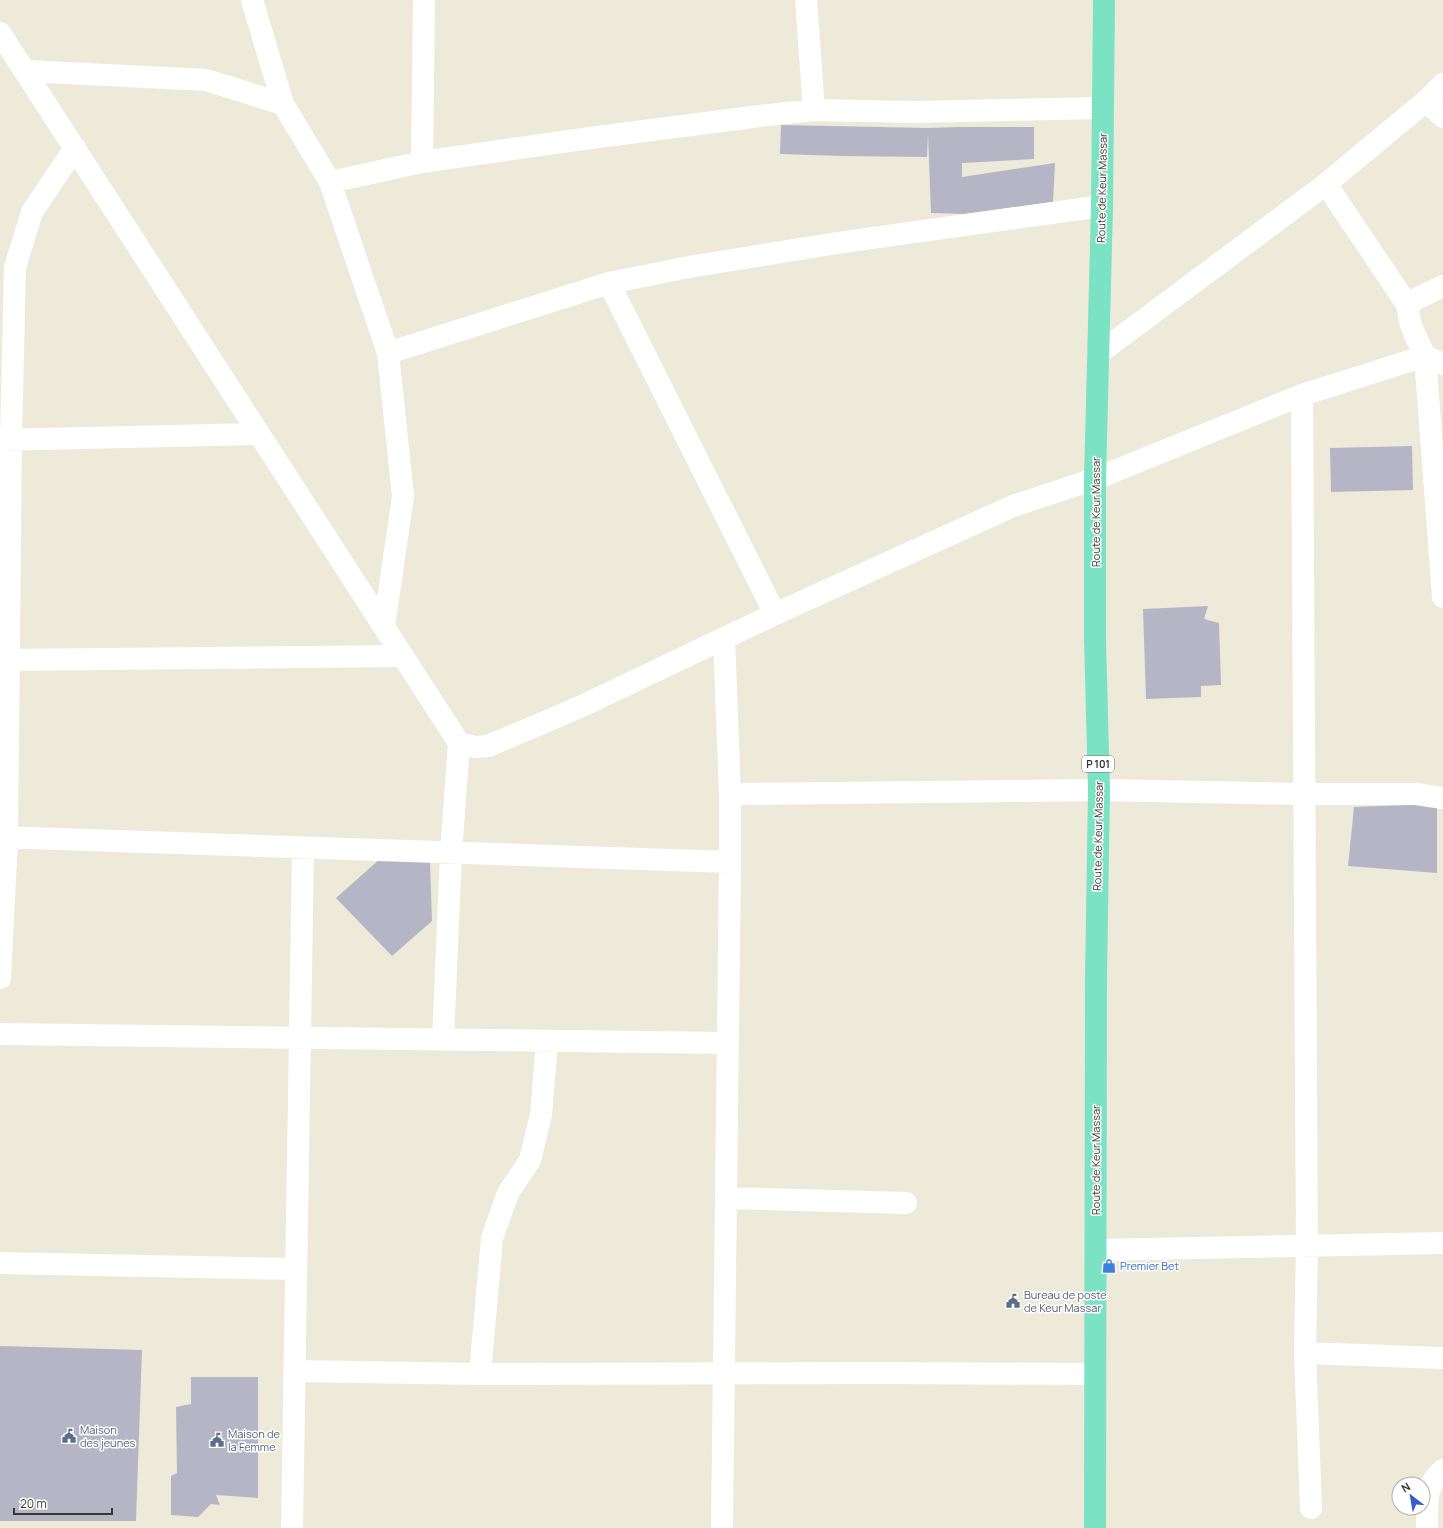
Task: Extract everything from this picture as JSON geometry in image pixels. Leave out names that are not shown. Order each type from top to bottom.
[{"type":"main road","name":"Route de Keur Massar","points":[[1095,1528],[1096,978],[1099,790],[1095,639],[1096,479],[1102,206],[1104,0]]},
{"type":"street","points":[[252,0],[283,104],[330,182],[388,353],[403,496],[384,627]]},
{"type":"street","points":[[422,162],[424,0]]},
{"type":"street","points":[[806,0],[814,110]]},
{"type":"street","points":[[0,33],[26,71],[258,434],[459,743],[451,853],[443,1040]]},
{"type":"street","points":[[26,71],[206,80],[283,104]]},
{"type":"street","points":[[1098,354],[1326,184],[1426,101],[1443,84]]},
{"type":"street","points":[[1426,101],[1443,117]]},
{"type":"street","points":[[330,182],[422,162],[590,138],[814,110],[914,112],[1103,108]]},
{"type":"street","points":[[0,978],[9,660],[6,440],[15,267],[32,212],[75,148]]},
{"type":"street","points":[[1326,184],[1408,306],[1408,316],[1411,328],[1434,360],[1443,597]]},
{"type":"street","points":[[388,353],[609,283],[689,267],[837,243],[1102,206]]},
{"type":"street","points":[[609,283],[776,614]]},
{"type":"street","points":[[1408,306],[1416,299],[1443,286]]},
{"type":"street","points":[[459,743],[475,747],[488,746],[584,705],[776,614],[1013,506],[1096,479],[1302,395],[1434,360]]},
{"type":"street","points":[[1302,395],[1307,1246],[1305,1353],[1311,1508]]},
{"type":"street","points":[[6,440],[258,434]]},
{"type":"street","points":[[722,1528],[730,862],[730,794],[724,639]]},
{"type":"street","points":[[9,660],[403,656]]},
{"type":"street","points":[[730,794],[1099,790],[1304,794],[1416,794],[1443,798]]},
{"type":"street","points":[[4,838],[730,862]]},
{"type":"street","points":[[292,1528],[303,848]]},
{"type":"street","points":[[0,1034],[728,1043]]},
{"type":"street","points":[[480,1374],[492,1238],[508,1193],[530,1160],[541,1114],[547,1041]]},
{"type":"street","points":[[726,1198],[906,1203]]},
{"type":"street","points":[[1096,1250],[1443,1243]]},
{"type":"street","points":[[0,1263],[296,1269]]},
{"type":"street","points":[[1305,1353],[1443,1358]]},
{"type":"street","points":[[295,1371],[480,1374],[1095,1374]]},
{"type":"street","points":[[1427,1528],[1428,1490],[1435,1477],[1443,1470]]},
{"type":"building","points":[[781,125],[928,128],[1034,127],[1034,159],[962,163],[962,177],[1055,163],[1053,202],[964,214],[931,213],[928,134],[927,157],[780,154]]},
{"type":"building","points":[[1412,446],[1413,490],[1331,492],[1330,448]]},
{"type":"building","points":[[1208,606],[1204,619],[1219,623],[1221,685],[1201,686],[1201,697],[1146,699],[1143,609]]},
{"type":"building","points":[[1437,804],[1437,873],[1348,866],[1354,807]]},
{"type":"building","points":[[381,858],[430,861],[432,921],[392,956],[336,898]]},
{"type":"building","name":"Maison des jeunes","points":[[0,1346],[142,1350],[136,1521],[0,1521]]},
{"type":"building","name":"Maison de la Femme","points":[[191,1377],[258,1377],[258,1498],[216,1495],[220,1505],[211,1504],[198,1517],[171,1515],[171,1476],[177,1473],[176,1407],[191,1404]]},
{"type":"place","name":"Premier Bet","points":[[1109,1266]]},
{"type":"place","name":"Bureau de poste de Keur Massar","points":[[1013,1301]]},
{"type":"place","name":"Maison des jeunes","points":[[69,1436]]},
{"type":"place","name":"Maison de la Femme","points":[[217,1440]]}]
